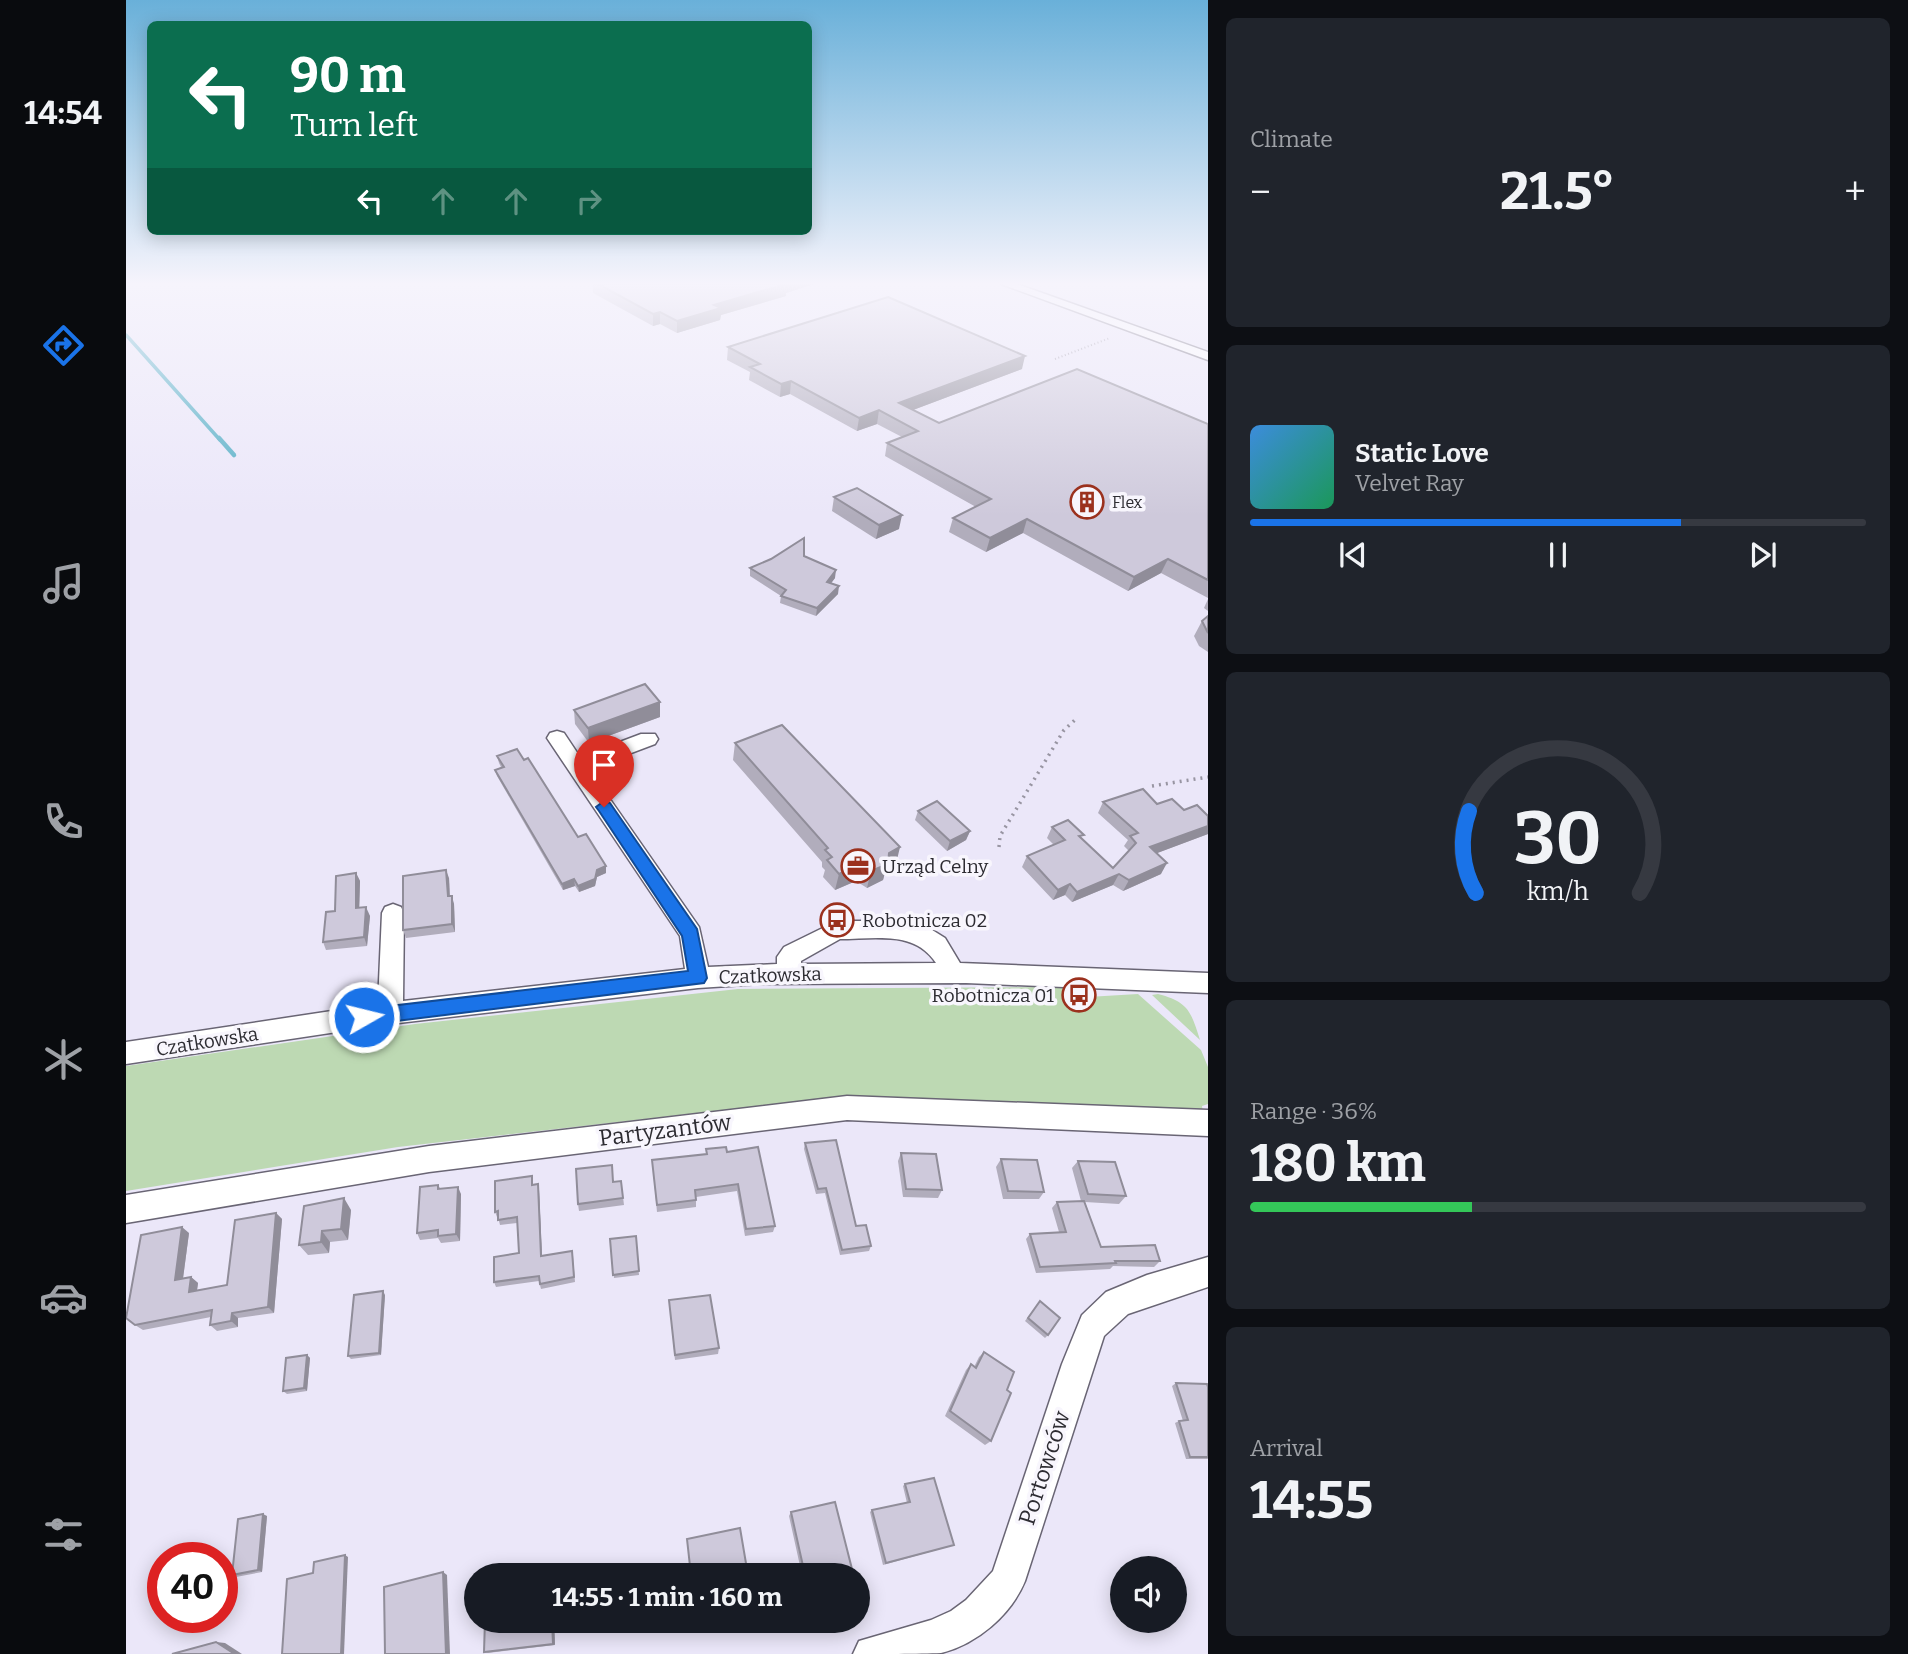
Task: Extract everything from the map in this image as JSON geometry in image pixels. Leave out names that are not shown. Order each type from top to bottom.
[{"type":"street","points":[[557,738],[691,934],[698,978]]},
{"type":"street","points":[[576,766],[648,739]]},
{"type":"street","points":[[390,1013],[393,913]]},
{"type":"street","points":[[789,974],[789,957],[792,954],[837,930],[913,930],[937,945],[951,972]]},
{"type":"street","name":"Czatkowska","points":[[126,1053],[390,1013],[698,978],[951,972],[1206,987]]},
{"type":"street","name":"Partyzantów","points":[[126,1209],[429,1159],[846,1108],[1208,1124]]},
{"type":"street","name":"Portowców","points":[[872,1654],[948,1632],[976,1619],[992,1604],[1007,1581],[1093,1326],[1118,1303],[1147,1290],[1208,1272]]},
{"type":"path","points":[[999,847],[1000,836],[1064,730],[1077,718]]},
{"type":"path","points":[[1153,786],[1208,777]]},
{"type":"green space","points":[[1062,987],[1071,998],[1138,994],[1201,1050],[1208,1067],[1208,1104],[1202,1106],[1203,1113],[830,1098],[398,1147],[126,1191],[126,1066],[415,1024],[738,989]]},
{"type":"green space","points":[[1158,994],[1183,1005],[1191,1015],[1200,1040],[1152,995]]},
{"type":"building","name":"Flex","points":[[755,361],[1011,361],[899,403],[939,423],[1077,369],[1208,424],[1208,580],[1168,559],[1134,577],[1027,519],[990,538],[953,518],[991,499],[887,443],[918,431],[879,410],[859,418],[791,381],[781,384],[750,367],[760,364]]},
{"type":"building","points":[[857,488],[902,515],[879,525],[834,497]]},
{"type":"building","points":[[804,538],[804,556],[836,570],[827,582],[839,586],[817,608],[781,596],[786,590],[750,568],[771,559]]},
{"type":"building","points":[[1208,616],[1208,633],[1202,621]]},
{"type":"building","points":[[645,684],[660,702],[588,728],[574,710]]},
{"type":"building","points":[[782,725],[900,847],[889,853],[888,864],[871,871],[860,864],[839,874],[827,860],[832,857],[825,850],[828,848],[735,743]]},
{"type":"building","points":[[517,749],[524,760],[528,758],[578,837],[586,834],[606,866],[597,870],[595,879],[578,886],[574,879],[562,884],[495,770],[504,767],[497,756]]},
{"type":"building","points":[[1143,789],[1157,804],[1172,799],[1184,810],[1197,805],[1208,816],[1208,826],[1150,847],[1167,863],[1129,880],[1119,874],[1077,892],[1070,884],[1058,890],[1027,856],[1065,840],[1052,827],[1068,820],[1084,835],[1079,836],[1113,868],[1136,843],[1130,836],[1138,833],[1103,802]]},
{"type":"building","points":[[937,801],[970,831],[950,841],[918,811]]},
{"type":"building","points":[[446,870],[448,896],[452,896],[452,924],[403,930],[403,876]]},
{"type":"building","points":[[356,873],[356,908],[366,907],[364,937],[323,942],[326,912],[335,911],[336,876]]},
{"type":"building","points":[[836,1140],[856,1226],[866,1225],[871,1246],[842,1250],[826,1188],[818,1189],[805,1143]]},
{"type":"building","points":[[726,1147],[727,1152],[758,1147],[775,1226],[746,1229],[738,1184],[695,1190],[696,1200],[657,1205],[652,1160],[707,1154],[706,1149]]},
{"type":"building","points":[[901,1153],[936,1154],[942,1190],[906,1189]]},
{"type":"building","points":[[1001,1159],[1037,1160],[1044,1192],[1008,1191]]},
{"type":"building","points":[[1078,1161],[1115,1162],[1126,1196],[1088,1194]]},
{"type":"building","points":[[612,1165],[613,1182],[621,1181],[623,1198],[578,1204],[576,1169]]},
{"type":"building","points":[[532,1176],[532,1185],[538,1184],[541,1256],[572,1251],[574,1277],[540,1284],[539,1276],[494,1282],[494,1257],[519,1253],[517,1217],[498,1220],[498,1211],[495,1212],[495,1181]]},
{"type":"building","points":[[438,1185],[438,1189],[458,1187],[456,1234],[438,1236],[438,1230],[417,1233],[420,1187]]},
{"type":"building","points":[[344,1198],[341,1229],[322,1231],[321,1242],[299,1245],[304,1206]]},
{"type":"building","points":[[1084,1201],[1101,1247],[1155,1245],[1160,1261],[1115,1261],[1116,1263],[1040,1267],[1030,1234],[1066,1232],[1057,1202]]},
{"type":"building","points":[[276,1213],[268,1307],[232,1313],[231,1321],[210,1325],[212,1310],[135,1325],[126,1318],[141,1235],[182,1227],[175,1280],[191,1277],[189,1292],[227,1285],[235,1220]]},
{"type":"building","points":[[636,1236],[639,1271],[613,1275],[610,1239]]},
{"type":"building","points":[[383,1291],[379,1353],[348,1356],[354,1295]]},
{"type":"building","points":[[710,1295],[719,1348],[675,1355],[669,1300]]},
{"type":"building","points":[[1040,1301],[1060,1318],[1048,1335],[1028,1318]]},
{"type":"building","points":[[984,1352],[1014,1372],[1007,1390],[1011,1393],[991,1441],[950,1411],[971,1364],[976,1368]]},
{"type":"building","points":[[307,1355],[304,1388],[283,1391],[286,1358]]},
{"type":"building","points":[[1176,1383],[1207,1384],[1208,1457],[1190,1457],[1179,1421],[1188,1420]]},
{"type":"building","points":[[934,1478],[954,1545],[886,1563],[872,1510],[910,1502],[905,1484]]},
{"type":"building","points":[[835,1502],[850,1563],[802,1563],[791,1512]]},
{"type":"building","points":[[263,1514],[258,1570],[238,1574],[238,1542],[236,1542],[238,1519]]},
{"type":"building","points":[[740,1528],[746,1563],[690,1563],[687,1539]]},
{"type":"building","points":[[345,1555],[341,1654],[282,1654],[287,1579],[313,1573],[314,1562]]},
{"type":"building","points":[[443,1572],[446,1654],[385,1654],[384,1587]]},
{"type":"building","points":[[485,1633],[553,1633],[553,1644],[484,1652]]},
{"type":"building","points":[[216,1642],[233,1654],[172,1654]]},
{"type":"waterway","points":[[149,361],[220,440]]},
{"type":"waterway","points":[[219,438],[234,455]]},
{"type":"place","name":"Flex","points":[[1087,502]]},
{"type":"place","name":"Urząd Celny","points":[[858,866]]},
{"type":"place","name":"Robotnicza 02","points":[[837,920]]},
{"type":"place","name":"Robotnicza 01","points":[[1079,995]]},
{"type":"route","points":[[364,1017],[637,983],[698,978],[691,934],[604,807]]}]
